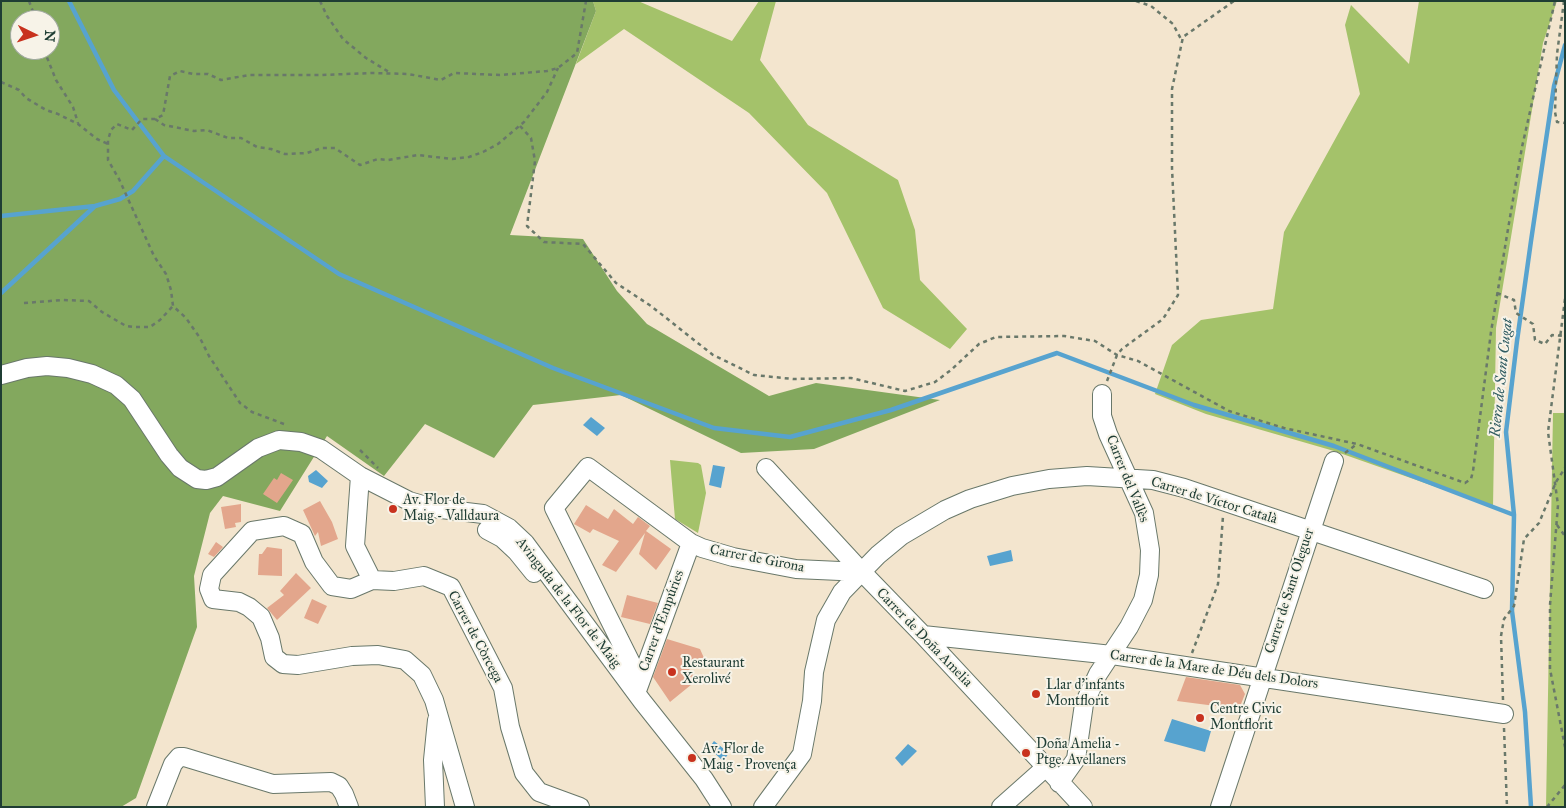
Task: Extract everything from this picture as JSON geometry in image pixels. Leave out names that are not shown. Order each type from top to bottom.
[{"type":"street","name":"Avinguda de la Flor de Maig","points":[[1,375],[27,368],[47,366],[68,368],[92,374],[116,386],[132,399],[180,468],[197,479],[206,480],[216,477],[258,448],[279,440],[301,442],[321,449],[360,476],[420,505],[483,514],[509,528],[525,543],[704,779],[722,807]]},
{"type":"street","name":"Carrer del Vallès","points":[[1059,783],[1076,759],[1084,704],[1098,674],[1112,655],[1143,600],[1149,575],[1150,550],[1144,513],[1108,434],[1102,416],[1102,394]]},
{"type":"street","name":"Carrer de Sant Oleguer","points":[[1220,807],[1334,461]]},
{"type":"street","name":"Carrer de Girona","points":[[636,691],[554,508],[588,467],[691,543],[702,548],[733,557],[796,569],[862,572]]},
{"type":"street","name":"Carrer de Doña Amelia","points":[[766,468],[1083,807]]},
{"type":"street","points":[[360,476],[355,546],[372,580],[351,589],[332,586],[314,562],[302,534],[284,526],[252,531],[212,575],[209,589],[213,598],[239,602],[249,606],[261,617],[270,638],[274,657],[283,664],[298,665],[352,656],[378,655],[405,660],[422,675],[434,700],[465,807]]},
{"type":"street","name":"Carrer de Víctor Català","points":[[763,807],[802,754],[812,701],[814,672],[826,620],[842,592],[878,555],[902,536],[945,510],[970,498],[1012,486],[1049,479],[1087,476],[1153,480],[1310,530],[1484,589]]},
{"type":"street","name":"Carrer d'Empúries","points":[[636,691],[691,543]]},
{"type":"street","name":"Carrer de Còrcega","points":[[372,580],[394,581],[424,576],[451,587],[503,688],[510,727],[524,772],[540,792],[580,807]]},
{"type":"street","name":"Carrer de la Mare de Déu dels Dolors","points":[[923,635],[1112,655],[1504,714]]},
{"type":"street","name":"Avinguda de la Flor de Maig","points":[[636,691],[707,804]]},
{"type":"street","points":[[436,807],[432,760],[438,712]]},
{"type":"street","points":[[156,807],[173,764],[179,758],[184,757],[273,784],[289,785],[323,781],[331,782],[339,786],[349,807]]},
{"type":"street","points":[[1001,807],[1046,767]]},
{"type":"street","points":[[704,779],[707,804]]},
{"type":"path","points":[[320,1],[327,16],[343,39],[366,58],[390,74]]},
{"type":"path","points":[[154,119],[164,125],[194,131],[207,130],[228,138],[241,138],[257,147],[285,154],[307,153],[322,148],[335,148],[360,164],[378,159],[388,160],[418,155],[452,159],[469,157],[498,144],[520,126],[547,92],[558,68],[577,52],[586,1]]},
{"type":"path","points":[[1136,1],[1151,6],[1173,24],[1182,41]]},
{"type":"path","points":[[1102,394],[1117,355],[1122,349],[1163,319],[1178,295],[1172,168],[1172,89],[1183,38],[1234,1]]},
{"type":"path","points":[[520,126],[531,138],[535,160],[527,226],[544,242],[583,244],[616,283],[651,306],[712,355],[754,375],[793,378],[851,378],[904,391],[935,382],[979,344],[996,337],[1064,336],[1095,341],[1117,355],[1138,362],[1229,411],[1284,428],[1357,444],[1465,483],[1471,479],[1473,471],[1497,294],[1522,147],[1555,1]]},
{"type":"path","points":[[1564,1],[1557,54],[1555,112],[1557,122],[1565,122]]},
{"type":"path","points":[[48,60],[56,80],[73,108],[78,124]]},
{"type":"path","points":[[301,442],[295,430],[252,412],[240,403],[209,356],[200,338],[186,318],[173,306],[166,274],[154,256],[119,179],[108,160],[108,144],[111,130],[117,124],[132,130],[142,119],[154,119],[164,115],[170,76],[180,71],[193,74],[208,74],[221,80],[250,75],[408,74],[441,80],[454,73],[533,74],[558,68]]},
{"type":"path","points":[[1,82],[19,90],[26,98],[46,110],[78,124],[97,139],[108,144]]},
{"type":"path","points":[[1497,294],[1514,300],[1516,314],[1533,324],[1535,340],[1545,344],[1552,335],[1565,336]]},
{"type":"path","points":[[1565,299],[1548,432],[1558,505],[1550,605],[1550,669],[1565,747]]},
{"type":"path","points":[[24,303],[63,300],[89,302],[126,326],[134,327],[150,327],[160,320],[173,306]]},
{"type":"path","points":[[1507,807],[1501,636],[1504,618],[1514,606],[1524,539],[1539,522],[1556,482],[1565,468]]},
{"type":"path","points":[[1187,666],[1218,584],[1224,502]]},
{"type":"path","points":[[1556,524],[1565,536]]},
{"type":"path","points":[[1547,807],[1565,785]]},
{"type":"green space","points":[[1,1],[593,1],[596,11],[510,235],[583,239],[617,291],[647,324],[769,396],[816,383],[940,400],[814,449],[741,453],[621,395],[533,405],[494,458],[425,424],[384,476],[327,436],[280,511],[223,496],[210,513],[194,576],[197,627],[136,798],[121,807],[1,807]]},
{"type":"green space","points":[[593,1],[638,1],[732,41],[759,1],[776,1],[760,60],[808,125],[898,180],[915,230],[920,280],[967,329],[950,349],[883,308],[827,193],[749,113],[624,29],[576,64],[596,11]]},
{"type":"green space","points":[[1419,1],[1557,1],[1543,43],[1496,328],[1493,507],[1334,451],[1206,414],[1155,394],[1172,345],[1201,320],[1273,309],[1284,232],[1360,94],[1345,25],[1351,5],[1409,64]]},
{"type":"green space","points":[[1553,413],[1565,413],[1565,807],[1546,807]]},
{"type":"green space","points":[[670,460],[701,465],[706,493],[698,533],[675,519]]},
{"type":"water","points":[[591,417],[605,428],[597,436],[583,425]]},
{"type":"water","points":[[713,465],[725,467],[721,488],[709,485]]},
{"type":"water","points":[[316,470],[328,481],[322,488],[309,482],[308,476]]},
{"type":"water","points":[[1011,550],[1013,561],[990,566],[987,556]]},
{"type":"water","points":[[1172,719],[1211,731],[1205,752],[1164,741]]},
{"type":"water","points":[[714,741],[729,753],[723,761],[709,748]]},
{"type":"water","points":[[908,744],[917,751],[902,766],[895,758]]},
{"type":"building","points":[[281,473],[293,480],[277,503],[263,494],[274,478],[277,480]]},
{"type":"building","points":[[320,501],[332,522],[338,539],[321,546],[318,532],[315,536],[303,510]]},
{"type":"building","points":[[241,504],[241,522],[235,523],[236,527],[225,529],[221,507]]},
{"type":"building","points":[[586,505],[608,519],[614,509],[633,524],[638,517],[650,526],[646,531],[671,549],[656,570],[639,554],[645,533],[616,572],[602,565],[619,541],[593,529],[590,533],[574,524]]},
{"type":"building","points":[[216,542],[223,547],[214,557],[208,554]]},
{"type":"building","points":[[267,547],[282,549],[282,576],[258,575],[259,554],[262,554]]},
{"type":"building","points":[[296,573],[311,588],[277,620],[267,608],[284,595],[280,591]]},
{"type":"building","points":[[627,595],[658,603],[650,624],[621,617]]},
{"type":"building","points":[[312,599],[327,606],[318,624],[304,618]]},
{"type":"building","name":"Restaurant Xerolivé","points":[[667,639],[700,649],[704,658],[689,669],[697,680],[670,702],[653,677]]},
{"type":"building","points":[[1186,677],[1240,685],[1245,694],[1239,709],[1177,701]]},
{"type":"waterway","points":[[69,1],[114,90],[164,156],[339,274],[553,368],[714,428],[790,437],[891,410],[1057,353],[1194,405],[1334,446],[1514,515]]},
{"type":"waterway","name":"Riera de Sant Cugat","points":[[1531,807],[1525,712],[1512,611],[1514,515],[1506,432],[1517,341],[1554,86],[1565,45]]},
{"type":"waterway","points":[[1,216],[95,206],[120,199],[133,191],[164,156]]},
{"type":"waterway","points":[[1,293],[94,207]]},
{"type":"place","name":"Av. Flor de Maig - Valldaura","points":[[393,509]]},
{"type":"place","name":"Restaurant Xerolivé","points":[[672,672]]},
{"type":"place","name":"Llar d'infants Montflorit","points":[[1036,694]]},
{"type":"place","name":"Centre Civic Montflorit","points":[[1200,718]]},
{"type":"place","name":"Doña Amelia - Ptge. Avellaners","points":[[1026,753]]},
{"type":"place","name":"Av. Flor de Maig - Provença","points":[[692,758]]}]
